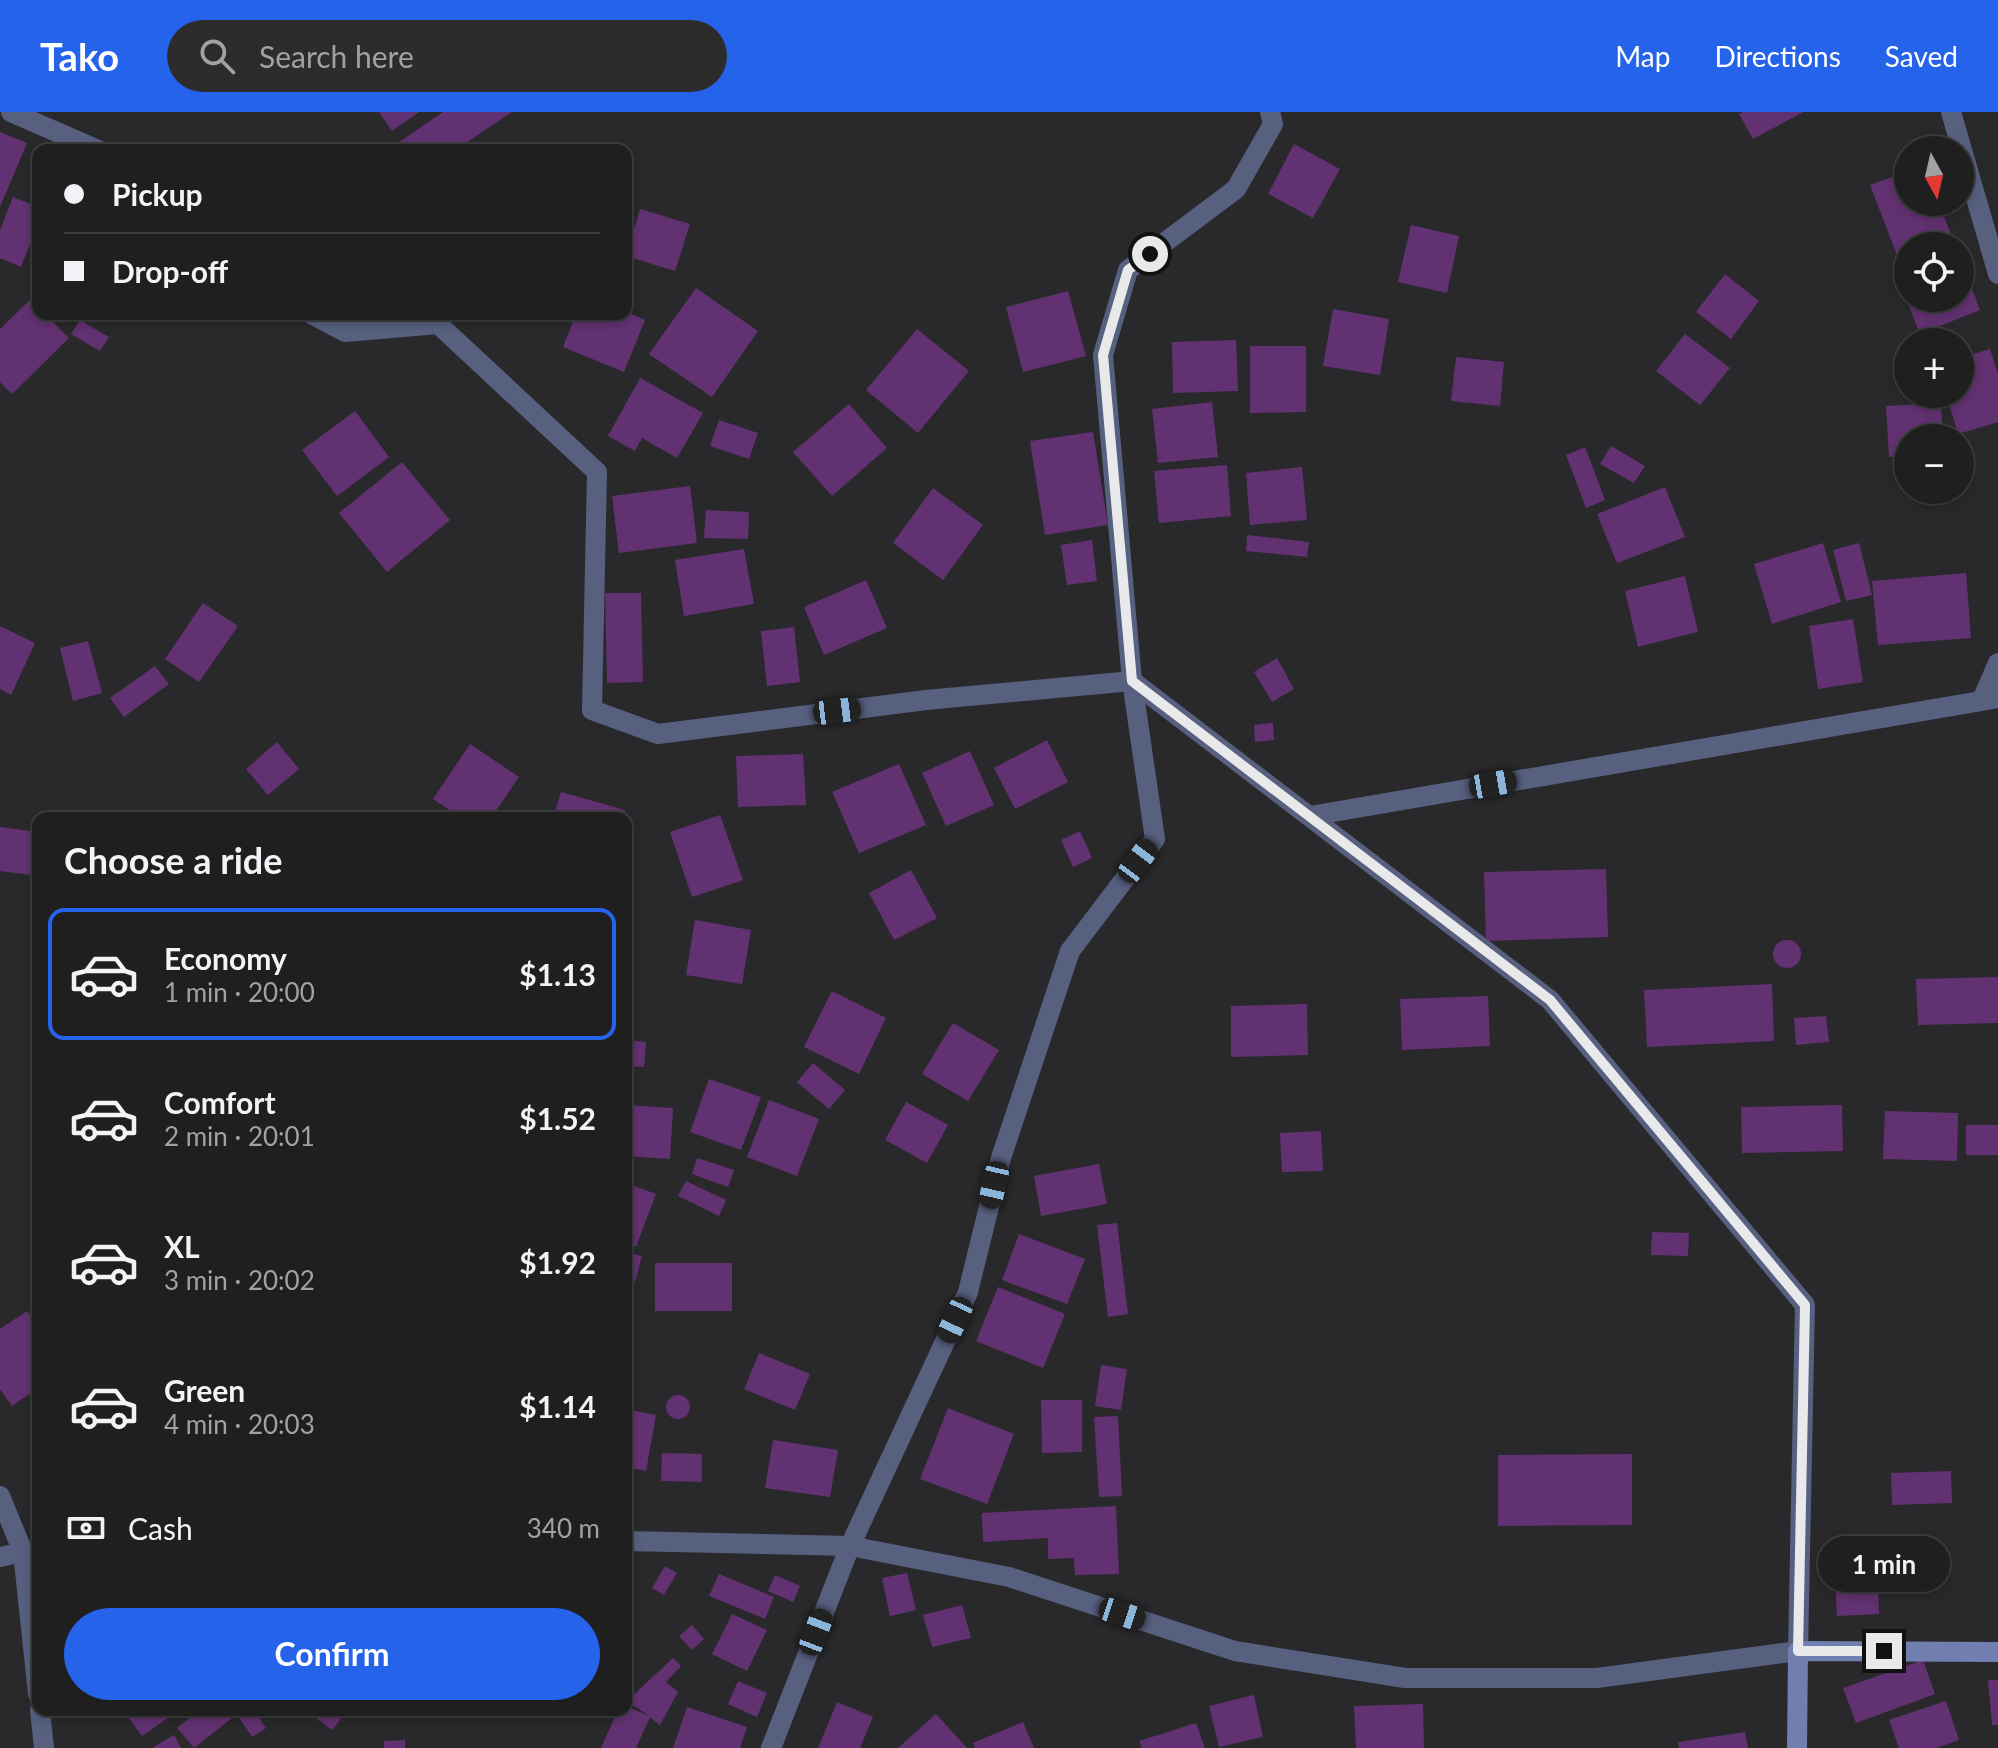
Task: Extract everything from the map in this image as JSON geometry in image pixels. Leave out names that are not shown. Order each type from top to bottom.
[{"type":"street","points":[[11,112],[84,144]]},
{"type":"street","points":[[1951,112],[1998,274]]},
{"type":"street","points":[[771,1748],[850,1546],[968,1292],[1001,1158],[1070,951],[1155,839],[1132,681],[1103,355],[1128,270],[1236,189],[1274,116]]},
{"type":"street","points":[[322,320],[345,332],[438,324],[597,472],[592,710],[658,734],[926,700],[1132,681],[1550,1000],[1805,1305],[1797,1748]]},
{"type":"street","points":[[1310,816],[1990,699],[1998,663]]},
{"type":"street","points":[[0,1496],[30,1552],[32,1588]]},
{"type":"street","points":[[632,1541],[850,1546],[1009,1577],[1235,1651],[1405,1678],[1597,1678],[1798,1651],[1998,1652]]},
{"type":"street","points":[[0,1557],[30,1552]]},
{"type":"street","points":[[41,1716],[44,1748]]},
{"type":"building","points":[[379,112],[419,112],[392,131]]},
{"type":"building","points":[[443,112],[512,112],[464,144],[396,144]]},
{"type":"building","points":[[1803,112],[1753,139],[1739,114]]},
{"type":"building","points":[[0,132],[27,143],[0,207]]},
{"type":"building","points":[[1294,144],[1340,169],[1313,218],[1268,194]]},
{"type":"building","points":[[1894,176],[1894,216],[1944,216],[1950,232],[1894,232],[1894,247],[1870,185]]},
{"type":"building","points":[[13,197],[32,205],[32,239],[21,267],[0,258],[0,230]]},
{"type":"building","points":[[640,209],[690,224],[675,271],[632,258],[632,236]]},
{"type":"building","points":[[1411,225],[1459,236],[1447,293],[1398,282]]},
{"type":"building","points":[[1725,274],[1759,301],[1731,339],[1696,312]]},
{"type":"building","points":[[696,288],[758,331],[712,397],[649,354]]},
{"type":"building","points":[[1068,291],[1086,356],[1023,372],[1006,307]]},
{"type":"building","points":[[1974,294],[1980,310],[1935,328],[1918,328],[1911,312],[1974,312]]},
{"type":"building","points":[[31,299],[32,320],[51,320],[69,338],[12,394],[0,382],[0,329]]},
{"type":"building","points":[[1333,309],[1389,319],[1380,375],[1323,366]]},
{"type":"building","points":[[632,315],[645,320],[624,372],[563,347],[574,320],[632,320]]},
{"type":"building","points":[[80,320],[109,337],[100,351],[71,334]]},
{"type":"building","points":[[917,329],[969,371],[918,433],[866,390]]},
{"type":"building","points":[[1685,334],[1730,368],[1700,405],[1656,371]]},
{"type":"building","points":[[1236,340],[1238,391],[1173,393],[1172,342]]},
{"type":"building","points":[[1250,346],[1306,346],[1306,412],[1250,413]]},
{"type":"building","points":[[1990,349],[1998,374],[1998,422],[1974,429],[1974,424],[1955,424],[1950,408],[1974,408],[1974,354]]},
{"type":"building","points":[[1456,357],[1504,362],[1500,406],[1451,401]]},
{"type":"building","points":[[640,378],[703,413],[677,458],[642,438],[635,451],[608,436]]},
{"type":"building","points":[[1212,402],[1218,457],[1158,463],[1152,409]]},
{"type":"building","points":[[849,404],[887,448],[832,496],[793,452]]},
{"type":"building","points":[[1886,406],[1941,408],[1942,424],[1894,424],[1894,457],[1889,457]]},
{"type":"building","points":[[355,411],[389,457],[337,496],[302,450]]},
{"type":"building","points":[[719,420],[758,433],[749,459],[710,446]]},
{"type":"building","points":[[1093,432],[1108,525],[1045,535],[1030,441]]},
{"type":"building","points":[[1611,446],[1645,466],[1634,483],[1600,464]]},
{"type":"building","points":[[1585,447],[1605,500],[1586,508],[1566,455]]},
{"type":"building","points":[[402,462],[450,520],[387,572],[339,513]]},
{"type":"building","points":[[1227,465],[1231,516],[1159,523],[1154,471]]},
{"type":"building","points":[[1302,467],[1307,520],[1250,525],[1246,473]]},
{"type":"building","points":[[690,486],[697,543],[619,553],[612,496]]},
{"type":"building","points":[[1665,487],[1685,537],[1617,563],[1597,514]]},
{"type":"building","points":[[933,488],[983,525],[943,580],[893,543]]},
{"type":"building","points":[[706,510],[749,512],[748,539],[704,538]]},
{"type":"building","points":[[1247,535],[1309,542],[1307,557],[1246,551]]},
{"type":"building","points":[[1092,540],[1097,581],[1067,585],[1061,545]]},
{"type":"building","points":[[1823,543],[1841,602],[1772,624],[1754,564]]},
{"type":"building","points":[[1859,543],[1872,595],[1846,601],[1833,550]]},
{"type":"building","points":[[744,549],[754,604],[684,616],[675,560]]},
{"type":"building","points":[[1966,573],[1971,638],[1878,645],[1872,581]]},
{"type":"building","points":[[1685,576],[1698,632],[1638,647],[1625,591]]},
{"type":"building","points":[[866,580],[887,628],[824,655],[804,607]]},
{"type":"building","points":[[605,593],[641,593],[643,682],[607,683]]},
{"type":"building","points":[[203,603],[238,626],[199,682],[165,659]]},
{"type":"building","points":[[1853,619],[1863,682],[1818,689],[1809,626]]},
{"type":"building","points":[[0,626],[35,643],[11,695],[0,689]]},
{"type":"building","points":[[794,627],[800,682],[767,686],[761,631]]},
{"type":"building","points":[[88,641],[102,693],[73,701],[60,648]]},
{"type":"building","points":[[1277,658],[1294,689],[1272,702],[1254,672]]},
{"type":"building","points":[[155,666],[169,684],[124,717],[110,698]]},
{"type":"building","points":[[1273,723],[1274,740],[1255,742],[1254,725]]},
{"type":"building","points":[[1047,740],[1068,782],[1015,809],[994,768]]},
{"type":"building","points":[[277,742],[299,769],[268,795],[246,769]]},
{"type":"building","points":[[470,744],[519,777],[495,812],[452,812],[433,799]]},
{"type":"building","points":[[970,751],[994,805],[946,826],[922,773]]},
{"type":"building","points":[[803,754],[806,805],[738,807],[736,756]]},
{"type":"building","points":[[899,764],[926,825],[859,853],[832,792]]},
{"type":"building","points":[[561,792],[625,810],[624,812],[555,812]]},
{"type":"building","points":[[720,815],[743,880],[692,897],[670,832]]},
{"type":"building","points":[[0,827],[32,831],[32,875],[0,871]]},
{"type":"building","points":[[1080,831],[1092,858],[1073,867],[1061,840]]},
{"type":"building","points":[[1606,869],[1608,937],[1486,941],[1484,872]]},
{"type":"building","points":[[911,870],[937,918],[894,940],[869,893]]},
{"type":"building","points":[[695,920],[751,930],[742,984],[686,975]]},
{"type":"building","points":[[1787,940],[1797,944],[1801,954],[1797,964],[1787,968],[1777,964],[1773,954],[1777,944]]},
{"type":"building","points":[[1998,977],[1998,1023],[1918,1025],[1916,979]]},
{"type":"building","points":[[1772,984],[1774,1041],[1647,1047],[1644,990]]},
{"type":"building","points":[[832,991],[886,1018],[859,1074],[804,1047]]},
{"type":"building","points":[[1488,996],[1490,1046],[1402,1050],[1400,999]]},
{"type":"building","points":[[1307,1004],[1308,1055],[1231,1057],[1231,1006]]},
{"type":"building","points":[[1826,1016],[1829,1042],[1796,1045],[1794,1018]]},
{"type":"building","points":[[953,1023],[999,1050],[968,1101],[922,1074]]},
{"type":"building","points":[[632,1041],[646,1042],[644,1067],[632,1066]]},
{"type":"building","points":[[813,1063],[845,1090],[829,1109],[797,1082]]},
{"type":"building","points":[[709,1079],[761,1097],[741,1150],[690,1132]]},
{"type":"building","points":[[769,1100],[819,1119],[797,1176],[747,1157]]},
{"type":"building","points":[[906,1102],[948,1125],[927,1163],[885,1140]]},
{"type":"building","points":[[632,1105],[673,1108],[670,1159],[632,1156]]},
{"type":"building","points":[[1842,1105],[1843,1151],[1742,1153],[1741,1107]]},
{"type":"building","points":[[1885,1111],[1958,1113],[1957,1161],[1883,1159]]},
{"type":"building","points":[[1966,1125],[1998,1125],[1998,1155],[1966,1155]]},
{"type":"building","points":[[1321,1131],[1323,1171],[1282,1172],[1280,1133]]},
{"type":"building","points":[[697,1158],[734,1170],[728,1187],[692,1174]]},
{"type":"building","points":[[1099,1164],[1107,1204],[1041,1216],[1034,1176]]},
{"type":"building","points":[[686,1181],[726,1200],[719,1216],[678,1196]]},
{"type":"building","points":[[632,1185],[656,1194],[636,1247],[632,1246]]},
{"type":"building","points":[[1117,1223],[1128,1314],[1108,1317],[1097,1225]]},
{"type":"building","points":[[1652,1232],[1689,1233],[1688,1256],[1651,1255]]},
{"type":"building","points":[[1019,1234],[1085,1259],[1067,1304],[1002,1280]]},
{"type":"building","points":[[632,1254],[642,1256],[635,1282],[632,1281]]},
{"type":"building","points":[[655,1263],[732,1263],[732,1311],[655,1311]]},
{"type":"building","points":[[998,1287],[1065,1314],[1043,1368],[976,1341]]},
{"type":"building","points":[[27,1311],[32,1318],[32,1392],[12,1406],[0,1389],[0,1329]]},
{"type":"building","points":[[759,1353],[810,1374],[795,1410],[744,1389]]},
{"type":"building","points":[[1101,1365],[1127,1369],[1121,1410],[1095,1406]]},
{"type":"building","points":[[678,1395],[687,1398],[690,1407],[687,1416],[678,1419],[669,1416],[666,1407],[669,1398]]},
{"type":"building","points":[[1041,1400],[1082,1400],[1082,1452],[1042,1453]]},
{"type":"building","points":[[948,1408],[1014,1434],[987,1504],[920,1479]]},
{"type":"building","points":[[632,1410],[656,1415],[646,1471],[632,1468]]},
{"type":"building","points":[[1118,1416],[1122,1496],[1099,1497],[1094,1417]]},
{"type":"building","points":[[773,1440],[838,1450],[830,1497],[765,1488]]},
{"type":"building","points":[[662,1453],[702,1454],[702,1482],[661,1481]]},
{"type":"building","points":[[1632,1454],[1632,1525],[1498,1526],[1498,1455]]},
{"type":"building","points":[[1951,1471],[1952,1503],[1892,1505],[1891,1473]]},
{"type":"building","points":[[1116,1506],[1119,1574],[1075,1575],[1074,1558],[1048,1559],[1048,1538],[983,1542],[982,1513]]},
{"type":"building","points":[[1877,1561],[1879,1614],[1837,1616],[1834,1563]]},
{"type":"building","points":[[665,1566],[677,1573],[664,1595],[652,1588]]},
{"type":"building","points":[[907,1573],[916,1610],[890,1616],[882,1578]]},
{"type":"building","points":[[719,1574],[774,1597],[765,1619],[709,1596]]},
{"type":"building","points":[[775,1575],[800,1586],[793,1602],[768,1591]]},
{"type":"building","points":[[962,1605],[971,1638],[932,1647],[923,1615]]},
{"type":"building","points":[[732,1614],[767,1630],[747,1671],[712,1654]]},
{"type":"building","points":[[692,1625],[704,1639],[692,1650],[679,1636]]},
{"type":"building","points":[[673,1658],[681,1666],[666,1682],[678,1692],[660,1725],[650,1717],[636,1748],[601,1748],[615,1716],[632,1716],[632,1709],[649,1716],[632,1704],[632,1696]]},
{"type":"building","points":[[1923,1660],[1935,1694],[1856,1723],[1843,1688]]},
{"type":"building","points":[[1988,1680],[1998,1680],[1998,1725],[1992,1725]]},
{"type":"building","points":[[738,1681],[767,1693],[757,1717],[728,1704]]},
{"type":"building","points":[[1254,1695],[1263,1737],[1219,1747],[1209,1706]]},
{"type":"building","points":[[1946,1701],[1959,1740],[1936,1748],[1899,1748],[1889,1720]]},
{"type":"building","points":[[837,1702],[873,1717],[860,1748],[818,1748]]},
{"type":"building","points":[[1423,1704],[1424,1748],[1356,1748],[1354,1706]]},
{"type":"building","points":[[687,1707],[747,1727],[740,1748],[673,1748]]},
{"type":"building","points":[[936,1714],[967,1748],[898,1748]]},
{"type":"building","points":[[127,1716],[170,1716],[142,1736]]},
{"type":"building","points":[[192,1716],[232,1718],[194,1748],[177,1728]]},
{"type":"building","points":[[238,1716],[258,1716],[266,1728],[252,1737]]},
{"type":"building","points":[[314,1716],[343,1716],[332,1730]]},
{"type":"building","points":[[1023,1722],[1034,1748],[975,1748],[973,1743]]},
{"type":"building","points":[[1196,1723],[1205,1748],[1142,1748],[1139,1741]]},
{"type":"building","points":[[1745,1732],[1748,1748],[1679,1748],[1678,1742]]},
{"type":"building","points":[[174,1735],[181,1748],[152,1748]]},
{"type":"building","points":[[405,1740],[405,1748],[384,1748],[384,1741]]},
{"type":"route","points":[[1150,254],[1128,270],[1103,355],[1132,681],[1550,1000],[1805,1305],[1798,1651],[1884,1651]]}]
